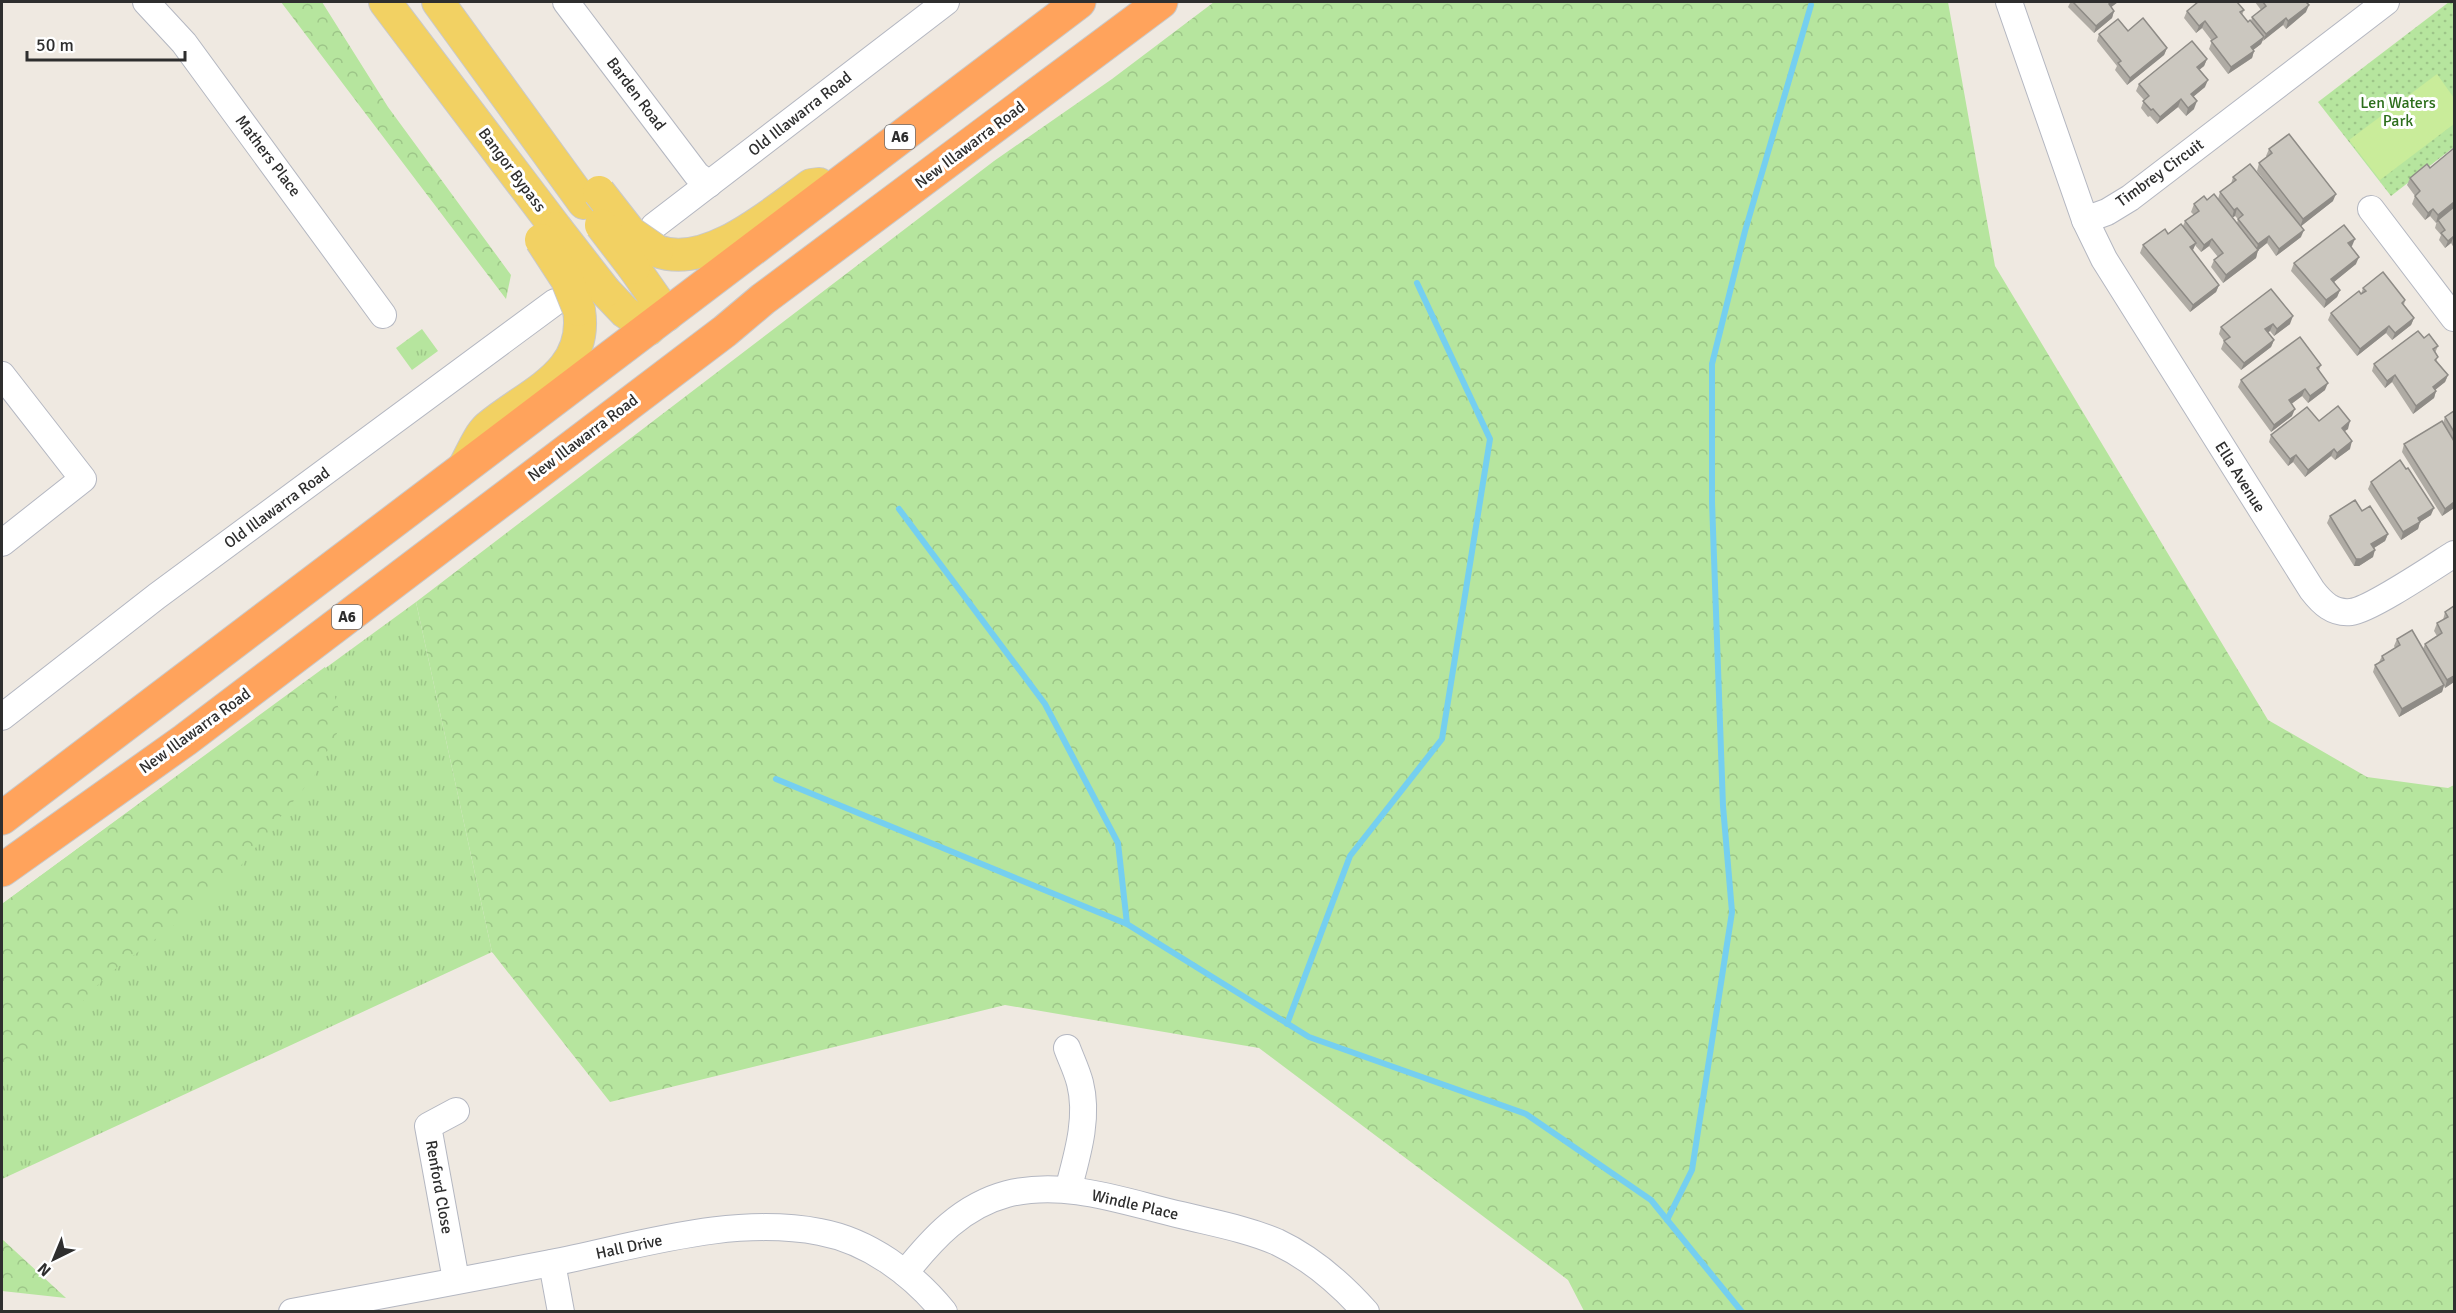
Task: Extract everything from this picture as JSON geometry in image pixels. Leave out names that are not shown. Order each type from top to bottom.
[{"type":"highway","name":"A6","points":[[2,818],[1078,2]]},
{"type":"highway","name":"New Illawarra Road","points":[[2,870],[185,740],[691,355],[1161,2]]},
{"type":"highway","points":[[658,322],[691,355]]},
{"type":"main road","name":"Bangor Bypass","points":[[385,2],[461,101],[549,234],[625,312],[658,322]]},
{"type":"main road","points":[[444,10],[591,197],[648,248],[674,255],[706,250],[753,228],[811,185],[848,177]]},
{"type":"main road","points":[[464,467],[486,428],[547,385],[566,366],[580,332],[567,306],[567,280],[549,234]]},
{"type":"main road","points":[[648,248],[658,322]]},
{"type":"street","name":"Mathers Place","points":[[146,2],[184,43],[383,315]]},
{"type":"street","name":"Barden Road","points":[[567,2],[697,175],[709,184]]},
{"type":"street","name":"Old Illawarra Road","points":[[648,248],[709,184],[946,2]]},
{"type":"street","points":[[2009,2],[2085,220]]},
{"type":"street","name":"Timbrey Circuit","points":[[2085,220],[2107,212],[2130,198],[2386,2]]},
{"type":"street","points":[[2371,209],[2454,318]]},
{"type":"street","name":"Ella Avenue","points":[[2085,220],[2104,259],[2312,590],[2325,606],[2352,612],[2360,609],[2454,554]]},
{"type":"street","name":"Old Illawarra Road","points":[[2,717],[157,596],[567,306]]},
{"type":"street","points":[[2,375],[83,479],[2,543]]},
{"type":"street","points":[[1067,1048],[1080,1083],[1082,1102],[1082,1125],[1068,1190]]},
{"type":"street","name":"Renford Close","points":[[456,1111],[428,1126],[456,1280]]},
{"type":"street","name":"Windle Place","points":[[905,1273],[937,1235],[964,1213],[983,1203],[1027,1190],[1068,1190],[1232,1227],[1277,1242],[1330,1277],[1366,1311]]},
{"type":"street","name":"Hall Drive","points":[[292,1311],[658,1241],[746,1227],[772,1226],[823,1232],[878,1254],[905,1273],[944,1311]]},
{"type":"street","points":[[552,1263],[561,1311]]},
{"type":"green space","points":[[281,2],[322,2],[388,107],[511,275],[506,299]]},
{"type":"green space","points":[[1214,2],[1948,2],[1995,266],[2268,720],[2367,777],[2448,788],[2454,785],[2454,1311],[1584,1311],[1568,1280],[1259,1048],[1005,1005],[610,1102],[492,952],[416,602],[994,161],[1112,79]]},
{"type":"green space","name":"Len Waters Park","points":[[2449,2],[2454,2],[2454,147],[2391,196],[2318,102]]},
{"type":"green space","points":[[2437,74],[2454,98],[2454,124],[2380,180],[2349,140]]},
{"type":"green space","points":[[422,329],[438,351],[412,370],[396,348]]},
{"type":"green space","points":[[416,602],[492,952],[2,1179],[2,904]]},
{"type":"green space","points":[[325,667],[343,722],[314,776],[221,890],[106,976],[33,1055],[2,1063],[2,904]]},
{"type":"green space","points":[[2,1239],[66,1298],[2,1291]]},
{"type":"building","points":[[2073,2],[2112,2],[2109,4],[2114,11],[2096,26]]},
{"type":"building","points":[[2198,2],[2237,2],[2244,10],[2240,12],[2264,37],[2251,47],[2254,51],[2231,67],[2211,41],[2217,37],[2205,21],[2199,26],[2187,11]]},
{"type":"building","points":[[2263,2],[2306,2],[2309,5],[2288,21],[2286,18],[2266,34],[2252,17],[2266,6]]},
{"type":"building","points":[[2143,18],[2167,48],[2130,78],[2118,63],[2121,61],[2099,34],[2118,19],[2128,31]]},
{"type":"building","points":[[2192,41],[2207,59],[2197,67],[2208,80],[2191,94],[2197,101],[2188,108],[2181,99],[2160,117],[2143,101],[2149,96],[2139,84]]},
{"type":"building","points":[[2289,134],[2336,194],[2303,219],[2259,163],[2272,153],[2269,149]]},
{"type":"building","points":[[2454,148],[2454,202],[2438,215],[2433,209],[2428,213],[2415,196],[2420,191],[2410,178],[2427,164],[2430,168]]},
{"type":"building","points":[[2250,164],[2304,230],[2279,249],[2269,236],[2258,244],[2238,219],[2243,215],[2237,208],[2234,210],[2220,192],[2236,180],[2233,177]]},
{"type":"building","points":[[2214,194],[2258,250],[2226,275],[2214,260],[2223,253],[2212,239],[2204,245],[2185,221],[2199,211],[2194,204],[2204,196],[2207,200]]},
{"type":"building","points":[[2454,207],[2454,236],[2448,241],[2441,233],[2445,230],[2438,220]]},
{"type":"building","points":[[2181,224],[2196,243],[2190,247],[2219,285],[2193,305],[2143,245],[2165,229],[2168,234]]},
{"type":"building","points":[[2344,225],[2355,239],[2348,243],[2359,257],[2331,279],[2340,290],[2326,300],[2294,263]]},
{"type":"building","points":[[2383,272],[2405,300],[2402,303],[2414,318],[2395,333],[2389,326],[2360,349],[2331,313],[2359,291],[2361,294],[2366,291],[2363,288]]},
{"type":"building","points":[[2271,289],[2293,316],[2277,329],[2273,324],[2265,329],[2274,340],[2244,363],[2224,341],[2230,337],[2221,327]]},
{"type":"building","points":[[2418,331],[2424,338],[2429,334],[2438,346],[2433,349],[2438,357],[2435,360],[2448,375],[2433,387],[2436,391],[2416,406],[2395,375],[2387,381],[2374,364]]},
{"type":"building","points":[[2300,337],[2321,365],[2317,368],[2328,383],[2310,396],[2305,389],[2289,400],[2295,409],[2274,425],[2241,380]]},
{"type":"building","points":[[2338,406],[2350,421],[2342,428],[2352,441],[2337,453],[2334,449],[2308,470],[2296,455],[2290,459],[2271,435],[2307,407],[2319,421]]},
{"type":"building","points":[[2454,411],[2454,432],[2445,417]]},
{"type":"building","points":[[2442,421],[2454,441],[2454,502],[2445,509],[2404,444]]},
{"type":"building","points":[[2400,460],[2406,469],[2408,468],[2434,508],[2418,518],[2420,522],[2403,532],[2371,482]]},
{"type":"building","points":[[2355,500],[2362,511],[2370,506],[2388,534],[2371,544],[2375,550],[2361,559],[2356,559],[2330,516]]},
{"type":"building","points":[[2454,606],[2454,676],[2447,680],[2425,644],[2442,633],[2437,623],[2448,617],[2445,612]]},
{"type":"building","points":[[2412,630],[2444,685],[2402,709],[2375,665],[2384,660],[2382,656],[2400,645],[2397,639]]},
{"type":"waterway","points":[[1667,1220],[1692,1170],[1732,912],[1723,806],[1712,502],[1712,364],[1745,231],[1811,5]]},
{"type":"waterway","points":[[1287,1024],[1350,856],[1442,739],[1490,439],[1417,283]]},
{"type":"waterway","points":[[899,509],[1045,704],[1118,843],[1127,924]]},
{"type":"waterway","points":[[776,779],[1127,924],[1309,1037],[1526,1114],[1651,1200],[1742,1312]]}]
